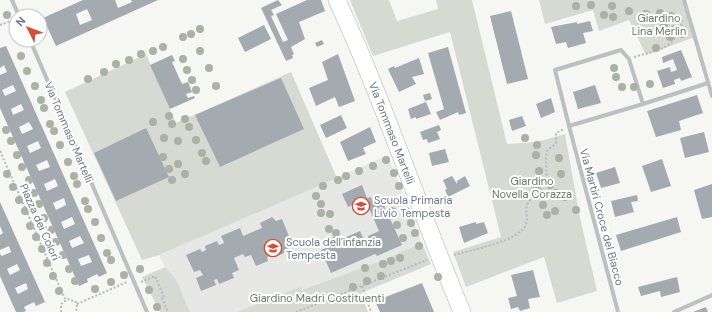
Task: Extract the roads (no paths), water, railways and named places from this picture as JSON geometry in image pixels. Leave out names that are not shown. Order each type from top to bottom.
[{"type":"main road","name":"Via Tommaso Martelli","points":[[337,0],[362,55],[439,258],[462,312]]},
{"type":"street","points":[[684,0],[712,96]]},
{"type":"street","name":"Via Tommaso Martelli","points":[[33,48],[148,312]]},
{"type":"street","name":"Via Martiri Croce del Biacco","points":[[618,312],[555,70],[621,50],[629,59],[643,104]]},
{"type":"street","points":[[569,126],[708,83]]},
{"type":"street","points":[[674,312],[712,295]]},
{"type":"place","name":"Scuola Primaria Livio Tempesta","points":[[361,206]]},
{"type":"place","name":"Scuola dell'infanzia Tempesta","points":[[273,248]]},
{"type":"park label","name":"Giardino Lina Merlin","points":[[659,24]]},
{"type":"park label","name":"Giardino Novella Corazza","points":[[532,187]]},
{"type":"park label","name":"Giardino Madri Costituenti","points":[[317,298]]}]
